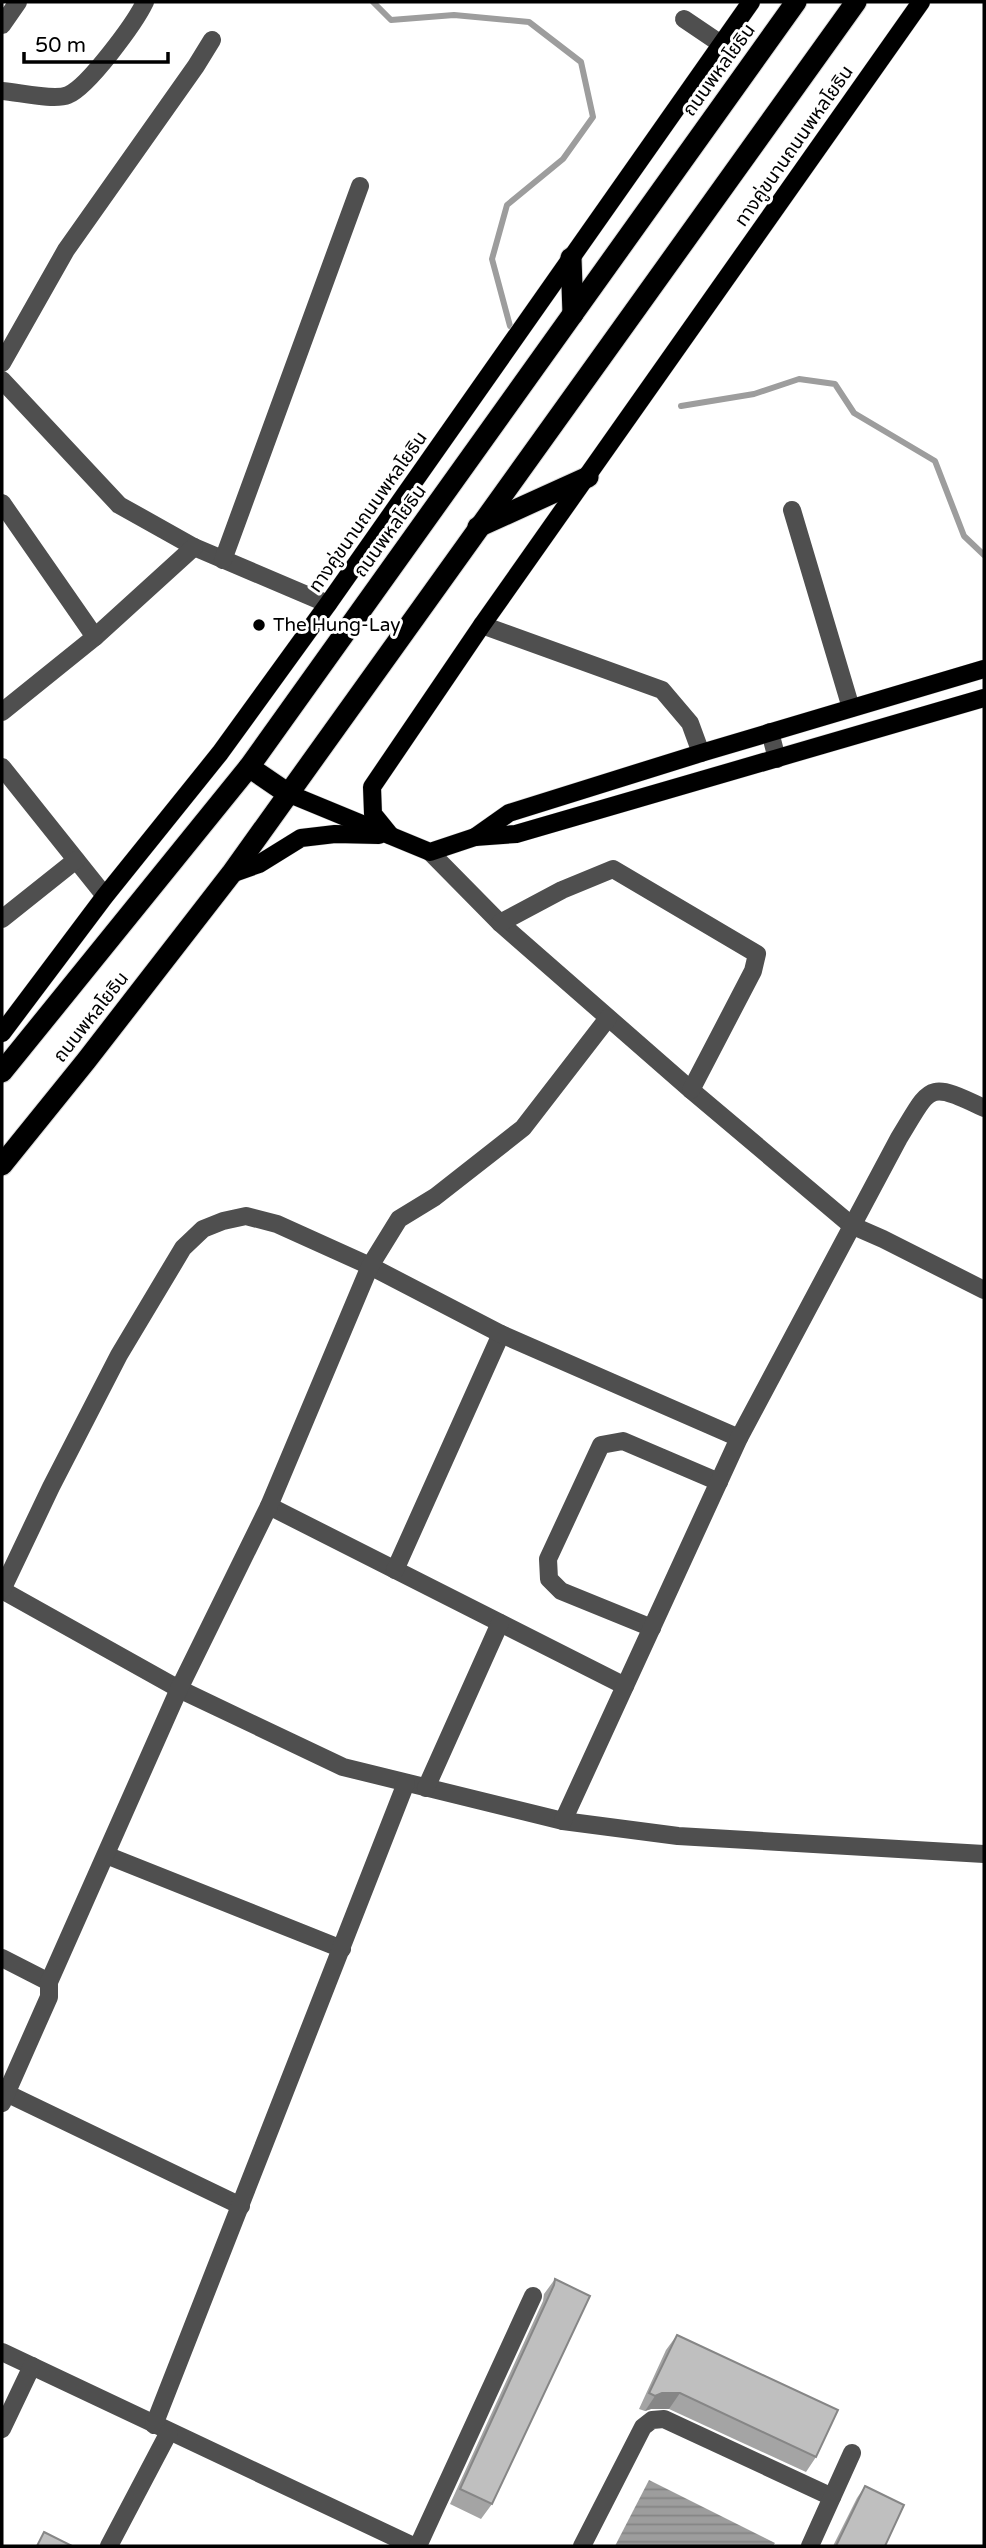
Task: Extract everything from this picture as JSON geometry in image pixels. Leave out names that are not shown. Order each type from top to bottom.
[{"type":"highway","name":"ถนนพหลโยธิน","points":[[2,1072],[249,767],[796,2]]},
{"type":"highway","name":"ถนนพหลโยธิน","points":[[2,1165],[231,874],[856,2]]},
{"type":"highway","points":[[571,258],[573,314]]},
{"type":"highway","points":[[477,528],[588,477]]},
{"type":"highway","points":[[249,767],[287,793]]},
{"type":"main road","name":"ทางคู่ขนานถนนพหลโยธิน","points":[[2,1033],[105,896],[220,753],[328,604],[751,2]]},
{"type":"main road","name":"ทางคู่ขนานถนนพหลโยธิน","points":[[390,835],[373,814],[372,787],[482,625],[920,2]]},
{"type":"main road","points":[[475,837],[509,813],[984,669]]},
{"type":"main road","points":[[287,793],[430,852],[475,837],[516,834],[984,698]]},
{"type":"main road","points":[[231,874],[259,864],[308,836],[390,835]]},
{"type":"street","points":[[2,25],[18,2]]},
{"type":"street","points":[[2,91],[58,97],[73,92],[86,82],[130,26],[145,2]]},
{"type":"street","points":[[684,19],[721,44]]},
{"type":"street","points":[[2,363],[66,250],[212,40]]},
{"type":"street","points":[[223,560],[360,186]]},
{"type":"street","points":[[4,387],[119,505],[194,547],[328,604]]},
{"type":"street","points":[[2,503],[95,637]]},
{"type":"street","points":[[792,510],[851,708]]},
{"type":"street","points":[[2,712],[95,637],[194,547]]},
{"type":"street","points":[[482,625],[662,690],[690,723],[701,753]]},
{"type":"street","points":[[770,732],[777,760]]},
{"type":"street","points":[[2,767],[105,896]]},
{"type":"street","points":[[430,852],[500,923],[850,1225],[984,1290]]},
{"type":"street","points":[[2,919],[75,860]]},
{"type":"street","points":[[500,923],[562,890],[613,869],[757,954],[753,971],[691,1090]]},
{"type":"street","points":[[241,2206],[3,2096],[49,1997],[49,1982],[179,1689],[269,1506],[370,1266],[399,1219],[435,1197],[523,1128],[608,1018]]},
{"type":"street","points":[[563,1821],[739,1438],[898,1138],[925,1096],[936,1090],[951,1092],[984,1108]]},
{"type":"street","points":[[739,1438],[501,1334],[370,1266],[277,1224],[246,1216],[223,1221],[203,1230],[183,1248],[119,1355],[2,1590],[179,1689],[343,1767],[563,1821],[678,1836],[984,1854]]},
{"type":"street","points":[[395,1570],[501,1334]]},
{"type":"street","points":[[652,1628],[561,1591],[549,1579],[548,1559],[601,1446],[622,1441],[719,1482]]},
{"type":"street","points":[[269,1506],[625,1686]]},
{"type":"street","points":[[426,1788],[500,1623]]},
{"type":"street","points":[[109,2546],[162,2428],[241,2206],[406,1783]]},
{"type":"street","points":[[106,1855],[342,1949]]},
{"type":"street","points":[[2,1958],[49,1982]]},
{"type":"street","points":[[2,2352],[415,2546],[533,2296]]},
{"type":"street","points":[[2,2429],[32,2366]]},
{"type":"street","points":[[582,2546],[643,2427],[652,2420],[664,2419],[832,2497]]},
{"type":"street","points":[[810,2546],[852,2453]]},
{"type":"shaded area","points":[[649,2480],[775,2543],[773,2546],[615,2546]]},
{"type":"building","points":[[555,2279],[590,2296],[492,2504],[460,2489]]},
{"type":"building","points":[[677,2335],[838,2410],[816,2457],[680,2393],[662,2393],[655,2396],[649,2393]]},
{"type":"building","points":[[865,2486],[904,2505],[885,2546],[836,2546]]},
{"type":"building","points":[[44,2532],[72,2546],[37,2546]]},
{"type":"waterway","points":[[373,2],[391,20],[454,15],[529,22],[581,62],[593,117],[563,159],[507,205],[492,259],[510,326]]},
{"type":"waterway","points":[[681,406],[754,394],[799,379],[835,384],[854,413],[935,461],[964,536],[984,555]]},
{"type":"place","name":"The Hung-Lay","points":[[259,625]]}]
